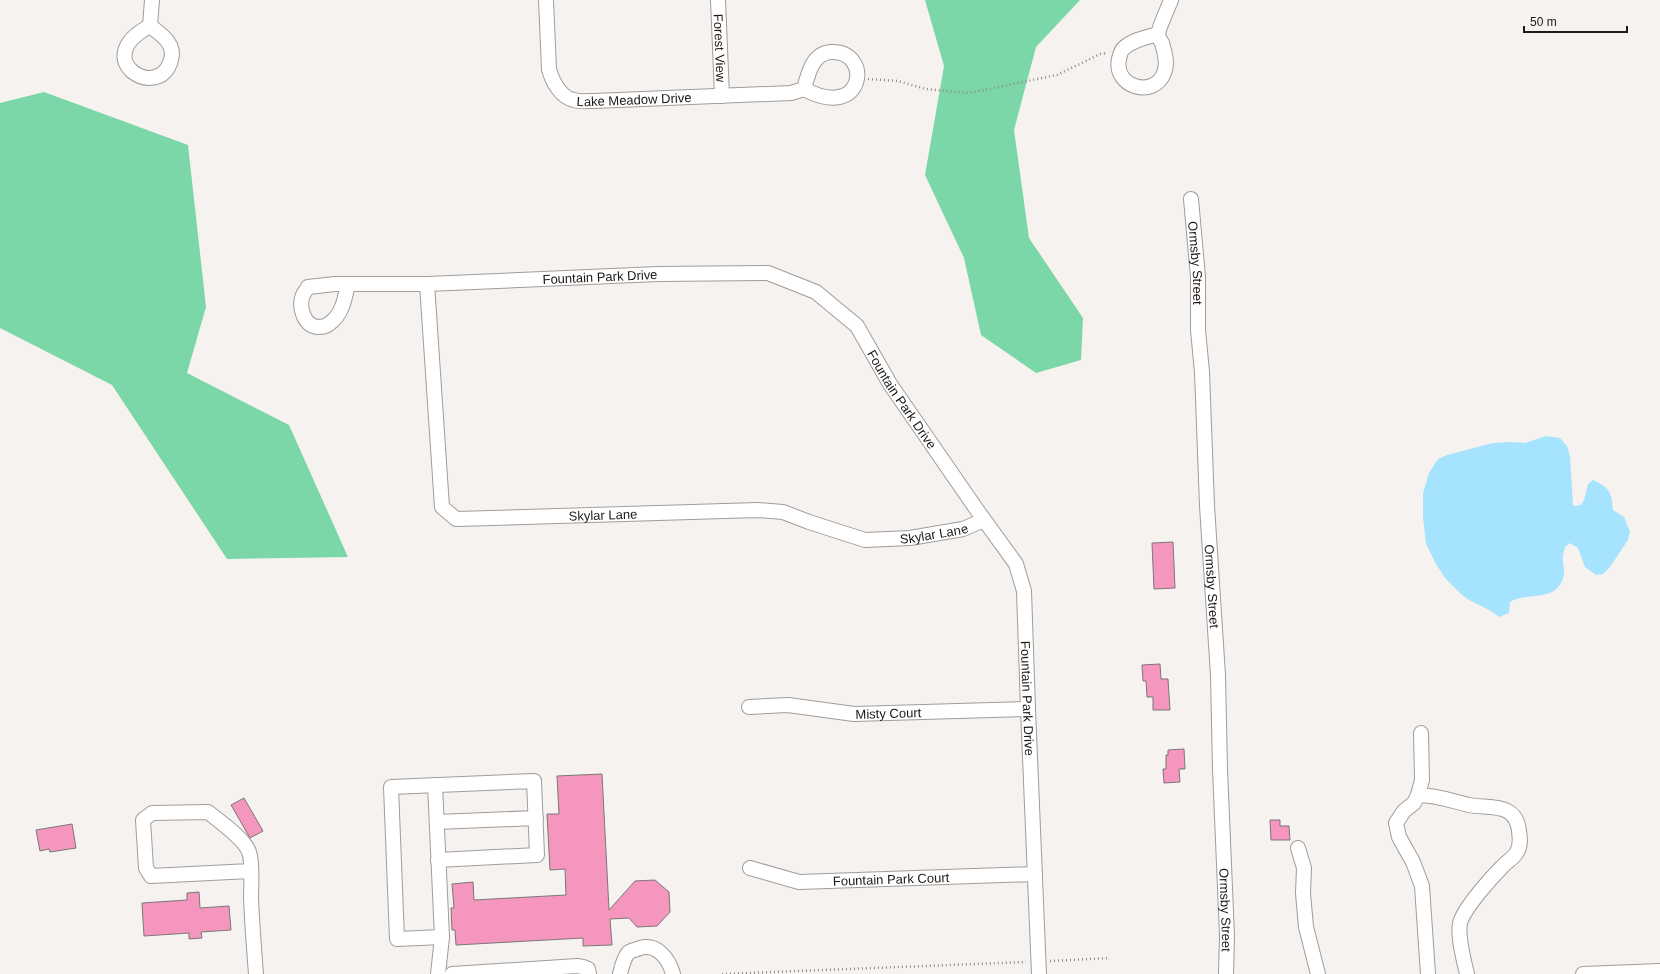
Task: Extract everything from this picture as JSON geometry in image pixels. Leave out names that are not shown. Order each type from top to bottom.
[{"type":"street","points":[[150,26],[152,0]]},
{"type":"street","name":"Lake Meadow Drive","points":[[546,0],[548,69],[560,91],[573,100],[594,101],[791,93],[804,89]]},
{"type":"street","name":"Forest View","points":[[718,0],[722,96]]},
{"type":"street","points":[[1158,34],[1132,42],[1123,48],[1117,66],[1119,73],[1131,85],[1146,88],[1158,82],[1164,74],[1166,67],[1166,56],[1158,34],[1171,0]]},
{"type":"street","points":[[828,52],[838,52],[845,54],[852,60],[856,69],[857,78],[852,90],[843,97],[826,98],[814,95],[804,89],[808,73],[819,56],[828,52]]},
{"type":"street","name":"Ormsby Street","points":[[1191,199],[1198,277],[1198,330],[1202,380],[1207,506],[1218,674],[1220,769],[1227,936],[1226,974]]},
{"type":"street","name":"Fountain Park Drive","points":[[348,284],[427,284],[658,274],[768,273],[816,292],[857,326],[890,384],[1016,564],[1024,591],[1039,968]]},
{"type":"street","name":"Skylar Lane","points":[[427,284],[442,507],[456,519],[758,510],[783,512],[865,540],[910,538],[962,529],[984,520]]},
{"type":"street","name":"Misty Court","points":[[749,707],[788,705],[854,714],[1028,709]]},
{"type":"street","points":[[1421,733],[1422,780],[1418,795],[1414,803],[1404,811],[1396,823],[1399,837],[1413,862],[1422,886],[1428,974]]},
{"type":"street","points":[[438,860],[537,855],[534,781],[391,787],[397,939],[442,938]]},
{"type":"street","points":[[435,785],[442,938],[438,974]]},
{"type":"street","points":[[1418,795],[1426,795],[1471,805],[1498,807],[1512,813],[1518,822],[1520,843],[1517,852],[1502,867],[1467,909],[1460,921],[1460,933],[1467,974]]},
{"type":"street","points":[[250,871],[151,876],[146,868],[144,820],[152,813],[208,812],[236,835],[249,852],[256,974]]},
{"type":"street","points":[[437,822],[536,818]]},
{"type":"street","points":[[1298,848],[1304,868],[1303,893],[1306,927],[1318,974]]},
{"type":"street","name":"Fountain Park Court","points":[[750,868],[799,882],[1035,874]]},
{"type":"street","points":[[620,974],[623,961],[630,952],[643,947],[654,948],[663,954],[673,974]]},
{"type":"street","points":[[452,974],[577,966],[588,969],[589,974]]},
{"type":"street","points":[[1583,974],[1660,971]]},
{"type":"path","points":[[857,78],[898,81],[926,89],[969,93],[1057,75],[1100,54],[1122,51]]},
{"type":"path","points":[[722,974],[1039,968],[1110,958]]},
{"type":"green space","points":[[925,0],[1080,0],[1036,47],[1014,130],[1029,238],[1083,318],[1081,360],[1036,373],[981,335],[964,258],[925,175],[944,66]]},
{"type":"green space","points":[[44,92],[188,145],[206,307],[187,373],[289,425],[348,557],[227,559],[112,385],[0,328],[0,103]]},
{"type":"water","points":[[1546,436],[1560,438],[1567,446],[1570,457],[1573,506],[1581,505],[1584,500],[1588,484],[1593,480],[1603,485],[1609,491],[1612,499],[1613,510],[1624,517],[1630,532],[1628,540],[1610,567],[1603,574],[1596,575],[1585,567],[1578,548],[1570,543],[1565,547],[1563,554],[1564,575],[1560,584],[1555,590],[1549,593],[1525,597],[1510,602],[1509,613],[1499,617],[1461,594],[1445,578],[1436,564],[1426,544],[1423,517],[1423,493],[1429,473],[1438,459],[1447,455],[1493,443],[1525,443]]},
{"type":"building","points":[[1173,542],[1175,588],[1154,589],[1152,543]]},
{"type":"building","points":[[1160,664],[1161,679],[1168,679],[1170,710],[1153,710],[1153,697],[1147,697],[1146,681],[1143,681],[1142,665]]},
{"type":"building","points":[[1184,749],[1185,769],[1179,769],[1180,782],[1164,783],[1163,769],[1166,769],[1166,755],[1168,755],[1168,750]]},
{"type":"building","points":[[602,774],[609,910],[635,881],[655,880],[669,892],[670,912],[657,926],[637,927],[629,918],[610,919],[612,945],[583,946],[583,938],[456,945],[455,930],[452,930],[451,908],[454,908],[452,884],[473,882],[474,900],[566,895],[565,869],[550,870],[547,814],[559,814],[557,776]]},
{"type":"building","points":[[244,798],[263,831],[250,838],[231,805]]},
{"type":"building","points":[[1270,820],[1280,820],[1280,826],[1289,826],[1290,840],[1271,840]]},
{"type":"building","points":[[72,824],[76,848],[50,852],[49,849],[40,851],[36,830]]},
{"type":"building","points":[[199,892],[200,908],[229,906],[231,930],[201,932],[202,938],[189,939],[189,933],[144,936],[142,903],[187,900],[187,893]]}]
